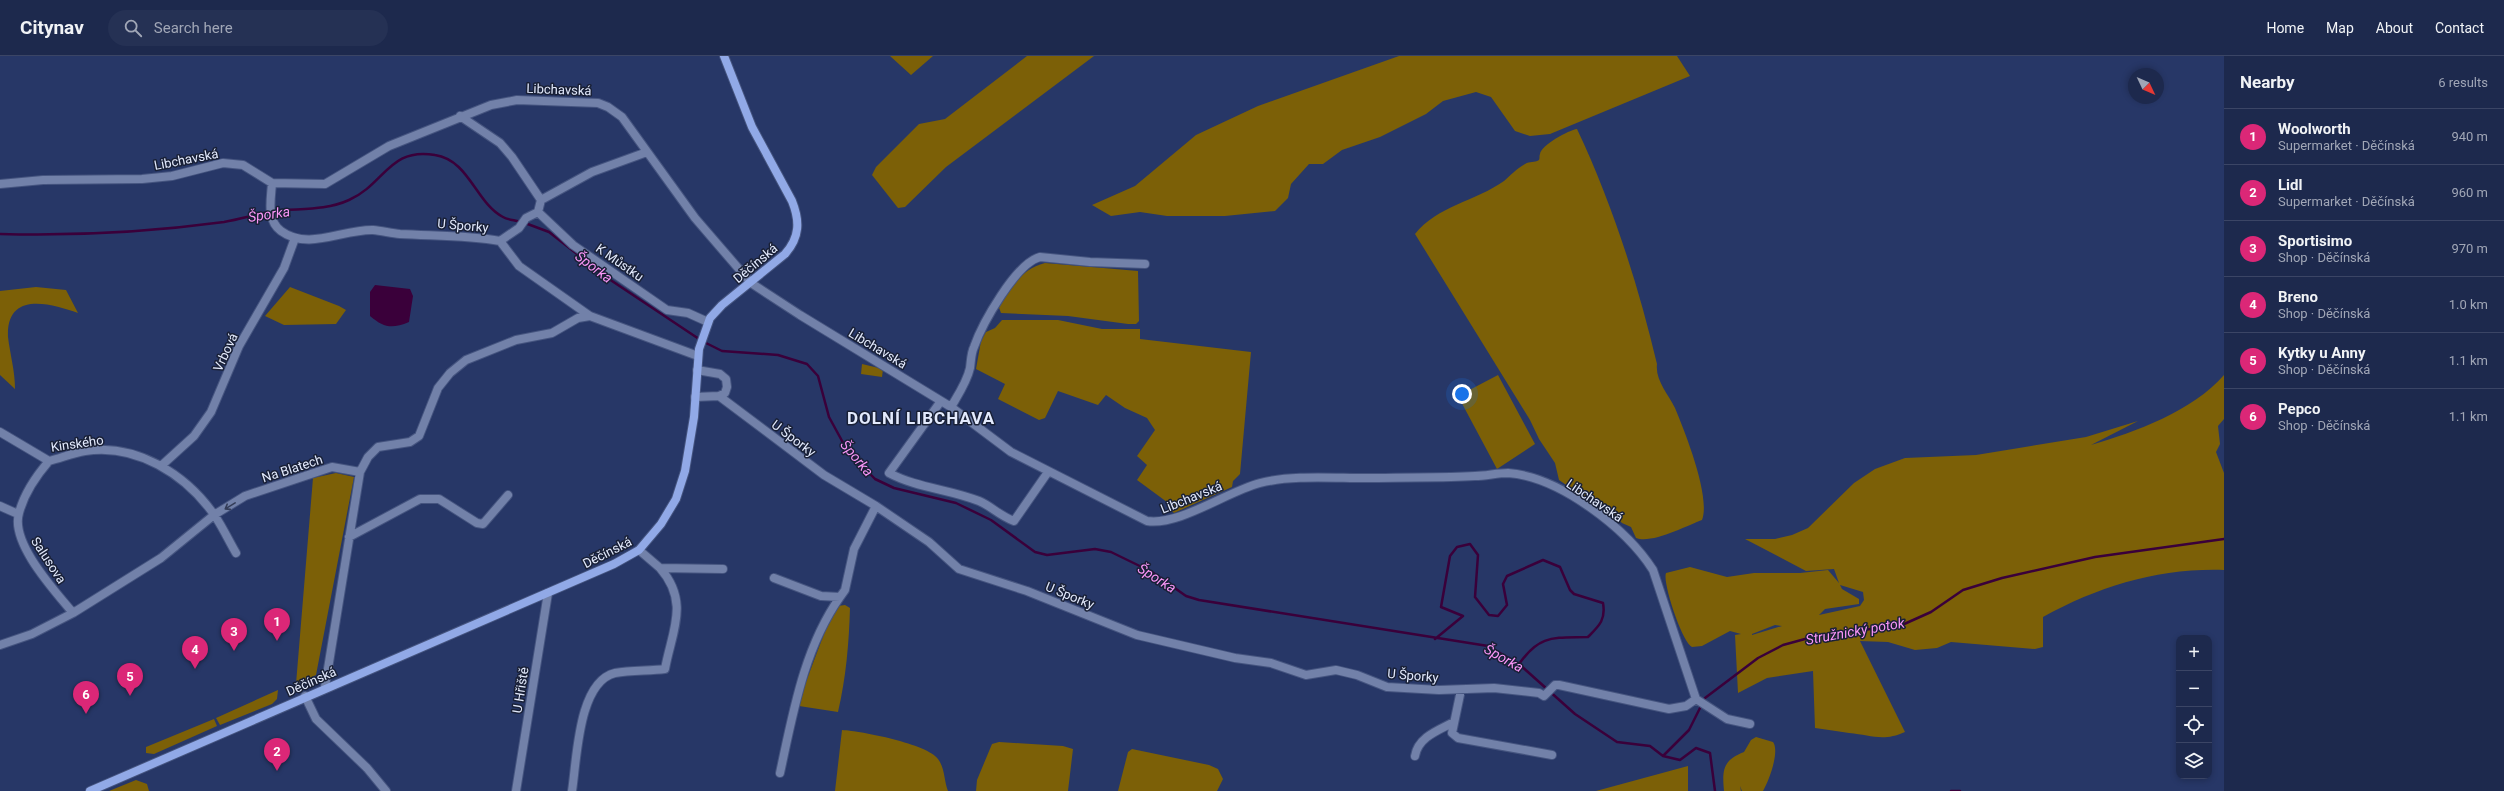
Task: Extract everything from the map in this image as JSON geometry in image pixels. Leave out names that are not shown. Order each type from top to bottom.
[{"type":"main road","name":"Děčínská","points":[[90,791],[325,687],[548,593],[639,550],[662,524],[676,499],[685,471],[695,397],[699,353],[708,322],[722,305],[751,283],[789,249],[797,234],[798,219],[792,201],[752,127],[724,56]]},
{"type":"street","name":"Libchavská","points":[[0,184],[43,180],[150,178],[172,176],[223,163],[243,165],[272,183],[326,184],[390,146],[460,116],[491,105],[517,100],[598,103],[608,106],[622,117],[696,218],[751,283],[800,315],[951,407],[1011,452],[1132,515],[1147,521],[1157,523],[1165,522],[1248,487],[1283,479],[1475,476],[1508,473],[1530,477],[1568,493],[1620,532],[1641,551],[1653,570],[1696,699]]},
{"type":"street","points":[[460,116],[500,143],[512,157],[541,200]]},
{"type":"street","points":[[500,241],[519,228],[526,218],[538,212],[541,200],[592,172],[647,152]]},
{"type":"street","name":"U Šporky","points":[[272,183],[270,205],[271,219],[281,231],[295,238],[313,239],[372,230],[400,234],[478,237],[500,241],[519,266],[590,316],[699,353]]},
{"type":"street","name":"K Můstku","points":[[538,212],[573,245],[666,310],[688,313],[708,322]]},
{"type":"street","name":"Vrbová","points":[[161,466],[194,436],[211,412],[239,346],[284,268],[295,238]]},
{"type":"street","points":[[951,407],[970,369],[973,348],[986,320],[1012,281],[1032,259],[1040,257],[1090,262],[1145,264]]},
{"type":"street","points":[[325,687],[349,537],[356,471],[378,447],[410,442],[419,436],[438,388],[450,373],[466,360],[516,340],[552,334],[578,318],[590,316]]},
{"type":"street","points":[[695,397],[719,396],[725,393],[727,387],[726,378],[720,374],[697,370]]},
{"type":"street","name":"U Šporky","points":[[719,396],[824,475],[876,506],[929,542],[959,569],[1027,591],[1137,635],[1235,658],[1271,663],[1306,675],[1336,670],[1357,675],[1387,687],[1461,690],[1494,688],[1539,693],[1544,696],[1555,686],[1669,709],[1686,706],[1696,699]]},
{"type":"street","points":[[941,401],[889,473],[904,481],[980,501],[1001,517],[1014,521],[1048,472]]},
{"type":"street","name":"Kinského","points":[[0,432],[49,461],[84,451],[114,450],[138,456],[161,466],[182,480],[214,515],[236,553]]},
{"type":"street","name":"Salusova","points":[[49,461],[30,488],[18,514],[20,536],[30,557],[73,613]]},
{"type":"street","name":"Na Blatech","points":[[0,645],[32,634],[73,613],[161,558],[214,515],[245,496],[332,467],[356,471]]},
{"type":"street","points":[[349,537],[420,499],[439,499],[477,523],[483,524],[508,495]]},
{"type":"street","points":[[0,506],[18,514]]},
{"type":"street","points":[[780,773],[800,685],[825,623],[845,590],[854,550],[876,506]]},
{"type":"street","points":[[572,791],[586,704],[600,680],[615,674],[665,669],[678,611],[672,581],[660,568],[639,550]]},
{"type":"street","points":[[660,568],[723,569]]},
{"type":"street","points":[[774,578],[821,596],[840,597]]},
{"type":"street","name":"U Hřiště","points":[[516,791],[548,593]]},
{"type":"street","points":[[1461,690],[1452,733],[1458,738],[1552,755]]},
{"type":"street","points":[[305,696],[316,719],[367,768],[386,791]]},
{"type":"street","points":[[1696,699],[1727,719],[1750,724]]},
{"type":"street","points":[[1415,756],[1416,748],[1423,739],[1454,722]]},
{"type":"shaded area","points":[[890,56],[933,56],[911,75]]},
{"type":"shaded area","points":[[1027,56],[1094,56],[946,167],[905,207],[898,208],[872,175],[876,167],[919,124],[945,119]]},
{"type":"shaded area","points":[[1399,56],[1677,56],[1690,76],[1550,134],[1530,136],[1515,131],[1491,97],[1476,92],[1443,101],[1426,114],[1380,137],[1342,150],[1323,164],[1309,164],[1291,184],[1288,198],[1275,211],[1225,216],[1167,216],[1140,212],[1111,216],[1092,205],[1135,186],[1196,135],[1258,106]]},
{"type":"shaded area","points":[[1577,129],[1602,186],[1623,244],[1650,334],[1657,364],[1658,376],[1675,408],[1685,432],[1696,464],[1703,496],[1704,510],[1702,520],[1669,534],[1651,539],[1636,538],[1631,527],[1622,523],[1611,512],[1594,504],[1559,480],[1555,463],[1539,439],[1530,420],[1415,234],[1434,217],[1445,210],[1493,188],[1525,164],[1539,160],[1545,146],[1562,135]]},
{"type":"shaded area","points":[[1045,263],[1138,271],[1139,321],[1136,324],[1128,324],[1068,316],[1001,313],[998,305],[1013,285],[1023,274],[1036,266]]},
{"type":"shaded area","points":[[375,285],[410,289],[413,296],[409,322],[398,326],[388,326],[380,323],[370,316],[370,292]]},
{"type":"shaded area","points":[[36,287],[66,290],[78,313],[43,304],[32,304],[22,307],[14,312],[9,322],[8,337],[15,389],[0,375],[0,291]]},
{"type":"shaded area","points":[[290,287],[346,310],[336,324],[284,325],[265,316]]},
{"type":"shaded area","points":[[1002,320],[1058,320],[1102,329],[1140,329],[1140,339],[1251,352],[1240,474],[1233,481],[1232,487],[1174,513],[1171,510],[1171,505],[1137,480],[1147,465],[1137,456],[1155,430],[1147,418],[1125,408],[1106,395],[1098,405],[1058,391],[1045,418],[1039,420],[998,399],[1005,384],[976,369],[981,341],[986,332],[995,328]]},
{"type":"shaded area","points":[[862,364],[883,369],[882,377],[861,374]]},
{"type":"shaded area","points":[[1498,375],[1535,444],[1497,469],[1458,396]]},
{"type":"shaded area","points":[[2224,375],[2224,419],[2218,426],[2220,444],[2216,452],[2224,473],[2224,570],[2176,572],[2153,576],[2130,581],[2086,596],[2043,617],[2043,647],[2035,649],[1951,642],[1937,648],[1915,650],[1888,642],[1860,641],[1905,732],[1890,737],[1877,737],[1815,728],[1813,671],[1767,678],[1738,693],[1735,635],[1741,634],[1730,631],[1702,646],[1692,647],[1684,636],[1670,600],[1667,588],[1666,573],[1690,567],[1727,577],[1754,573],[1800,573],[1828,570],[1839,583],[1834,569],[1806,571],[1745,539],[1775,539],[1792,535],[1808,528],[1854,483],[1875,469],[1905,458],[1976,455],[2086,437],[2138,421],[2091,445],[2126,434],[2162,419],[2180,410],[2211,388]],"holes":[[[1840,585],[1863,592],[1864,600],[1860,606],[1819,615],[1825,609],[1859,604],[1859,599],[1842,589]],[[1775,625],[1782,626],[1752,635],[1752,634]]]},
{"type":"shaded area","points":[[336,473],[354,477],[316,675],[296,684],[313,478]]},
{"type":"shaded area","points":[[845,605],[850,608],[849,634],[847,660],[838,712],[799,706],[804,687],[830,618],[838,606]]},
{"type":"shaded area","points":[[278,690],[277,699],[272,704],[220,725],[216,718]]},
{"type":"shaded area","points":[[214,719],[217,726],[154,754],[146,753],[146,747]]},
{"type":"shaded area","points":[[842,730],[893,739],[908,743],[932,753],[942,766],[948,791],[835,791]]},
{"type":"shaded area","points":[[1756,737],[1773,742],[1775,746],[1773,766],[1763,791],[1742,791],[1740,786],[1741,791],[1724,791],[1723,777],[1725,767],[1728,762],[1744,752],[1751,740]]},
{"type":"shaded area","points":[[999,742],[1063,746],[1073,749],[1068,791],[976,791],[977,780],[992,744]]},
{"type":"shaded area","points":[[1132,749],[1209,765],[1218,769],[1223,779],[1217,791],[1118,791],[1128,752]]},
{"type":"shaded area","points":[[1688,766],[1688,791],[1596,791]]},
{"type":"shaded area","points":[[136,780],[147,784],[149,791],[109,791]]},
{"type":"waterway","name":"Šporka","points":[[0,234],[84,234],[140,231],[224,222],[274,211],[321,208],[340,204],[349,200],[361,193],[388,168],[397,162],[407,156],[420,154],[435,155],[447,159],[456,165],[494,211],[505,218],[521,222]]},
{"type":"waterway","name":"Šporka","points":[[525,223],[549,232],[609,279],[702,341],[722,351],[778,355],[807,364],[818,376],[829,417],[847,450],[875,479],[894,488],[956,503],[991,520],[1035,552],[1047,555],[1095,549],[1111,552],[1152,572],[1186,596],[1199,600],[1488,646],[1519,664],[1575,714],[1617,742],[1650,746],[1663,756],[1680,760],[1696,748],[1710,753],[1715,791]]},
{"type":"waterway","name":"Stružnický potok","points":[[1663,756],[1689,730],[1705,698],[1758,658],[1783,645],[1816,636],[1902,625],[1931,612],[1963,590],[2002,578],[2095,557],[2224,539]]},
{"type":"waterway","points":[[1435,639],[1463,616],[1441,607],[1450,556],[1457,547],[1470,544],[1478,555],[1475,597],[1489,615],[1498,616],[1507,605],[1503,584],[1507,576],[1543,560],[1560,567],[1570,590],[1574,594],[1603,603],[1603,614],[1601,622],[1588,637],[1557,638],[1541,643],[1534,647],[1519,664]]},
{"type":"waterway","name":"Šporka","points":[[1951,791],[1960,791]]},
{"type":"place","name":"Woolworth","points":[[277,641]]},
{"type":"place","name":"Sportisimo","points":[[234,651]]},
{"type":"place","name":"Breno","points":[[195,669]]},
{"type":"place","name":"Kytky u Anny","points":[[130,696]]},
{"type":"place","name":"Pepco","points":[[86,714]]},
{"type":"place","name":"Lidl","points":[[277,771]]},
{"type":"district","name":"DOLNÍ LIBCHAVA","points":[[921,418]]}]
